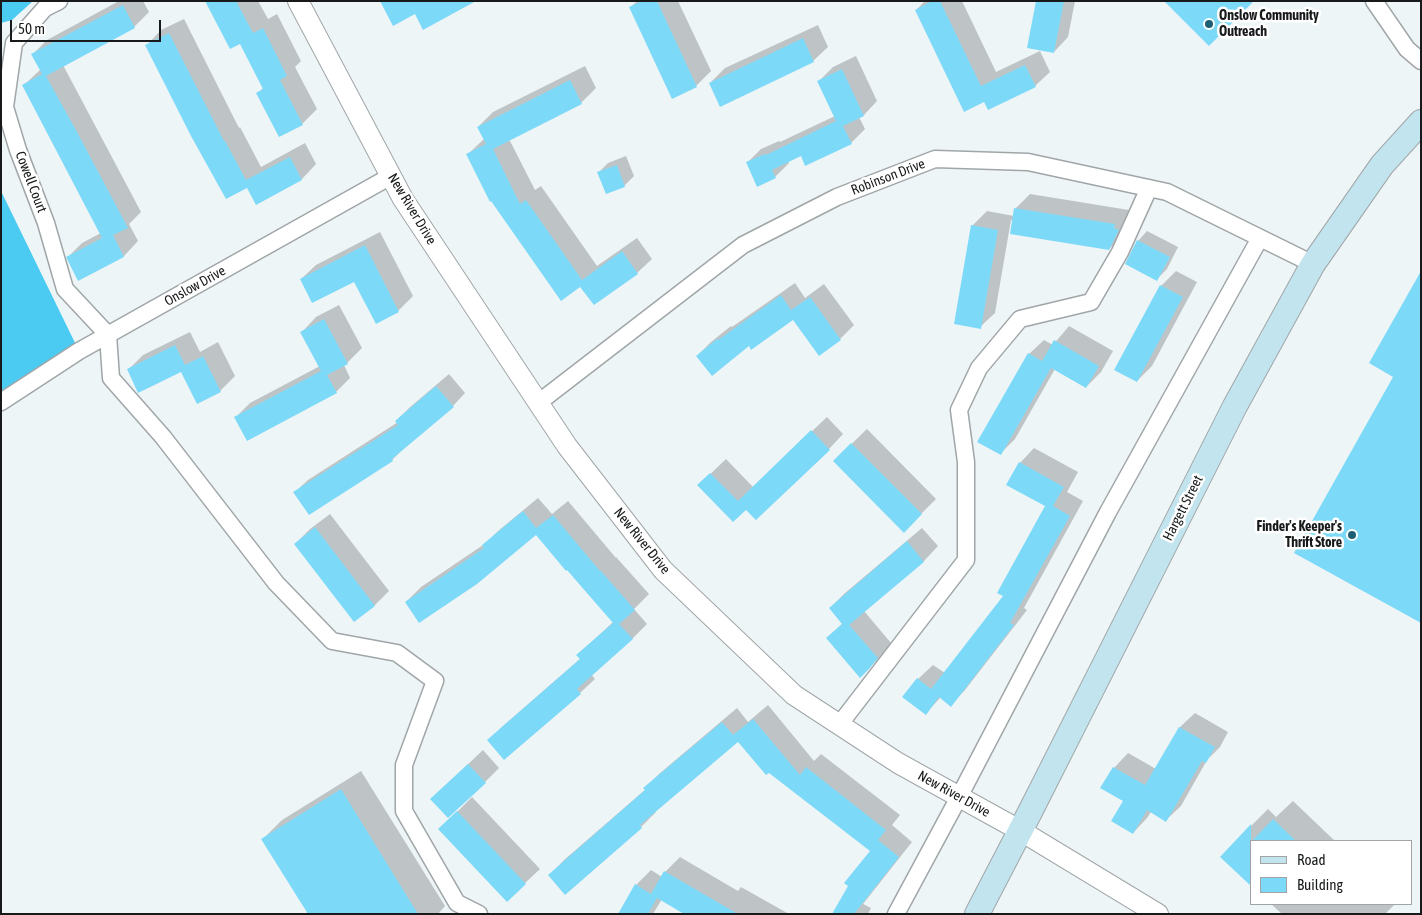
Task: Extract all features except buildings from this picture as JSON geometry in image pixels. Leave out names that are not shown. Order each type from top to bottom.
[{"type":"main road","name":"Hargett Street","points":[[977,914],[1021,831],[1235,406],[1313,264],[1382,164],[1421,122]]},
{"type":"street","name":"Cowell Court","points":[[59,1],[45,8],[14,43],[6,107],[18,150],[46,223],[64,289],[108,335]]},
{"type":"street","name":"New River Drive","points":[[298,1],[403,199],[567,446],[663,570],[794,695],[898,763],[1021,831],[1158,914]]},
{"type":"street","points":[[1374,1],[1407,49],[1421,61]]},
{"type":"street","name":"Robinson Drive","points":[[538,403],[744,245],[837,197],[935,158],[1028,162],[1167,192],[1313,264]]},
{"type":"street","name":"Onslow Drive","points":[[1,402],[108,335],[391,176]]},
{"type":"street","points":[[839,725],[966,560],[966,462],[959,410],[979,368],[1020,319],[1090,302],[1120,252],[1149,188]]},
{"type":"street","points":[[896,914],[1108,512],[1260,238]]},
{"type":"street","points":[[108,335],[111,378],[163,437],[276,583],[332,641],[397,652],[435,680],[404,765],[404,811],[457,903],[479,914]]},
{"type":"shaded area","points":[[1,1],[33,1],[12,20],[1,23]]},
{"type":"shaded area","points":[[1,191],[79,351],[1,402]]},
{"type":"place","name":"Onslow Community Outreach","points":[[1209,24]]},
{"type":"place","name":"Finder's Keeper's Thrift Store","points":[[1352,535]]}]
